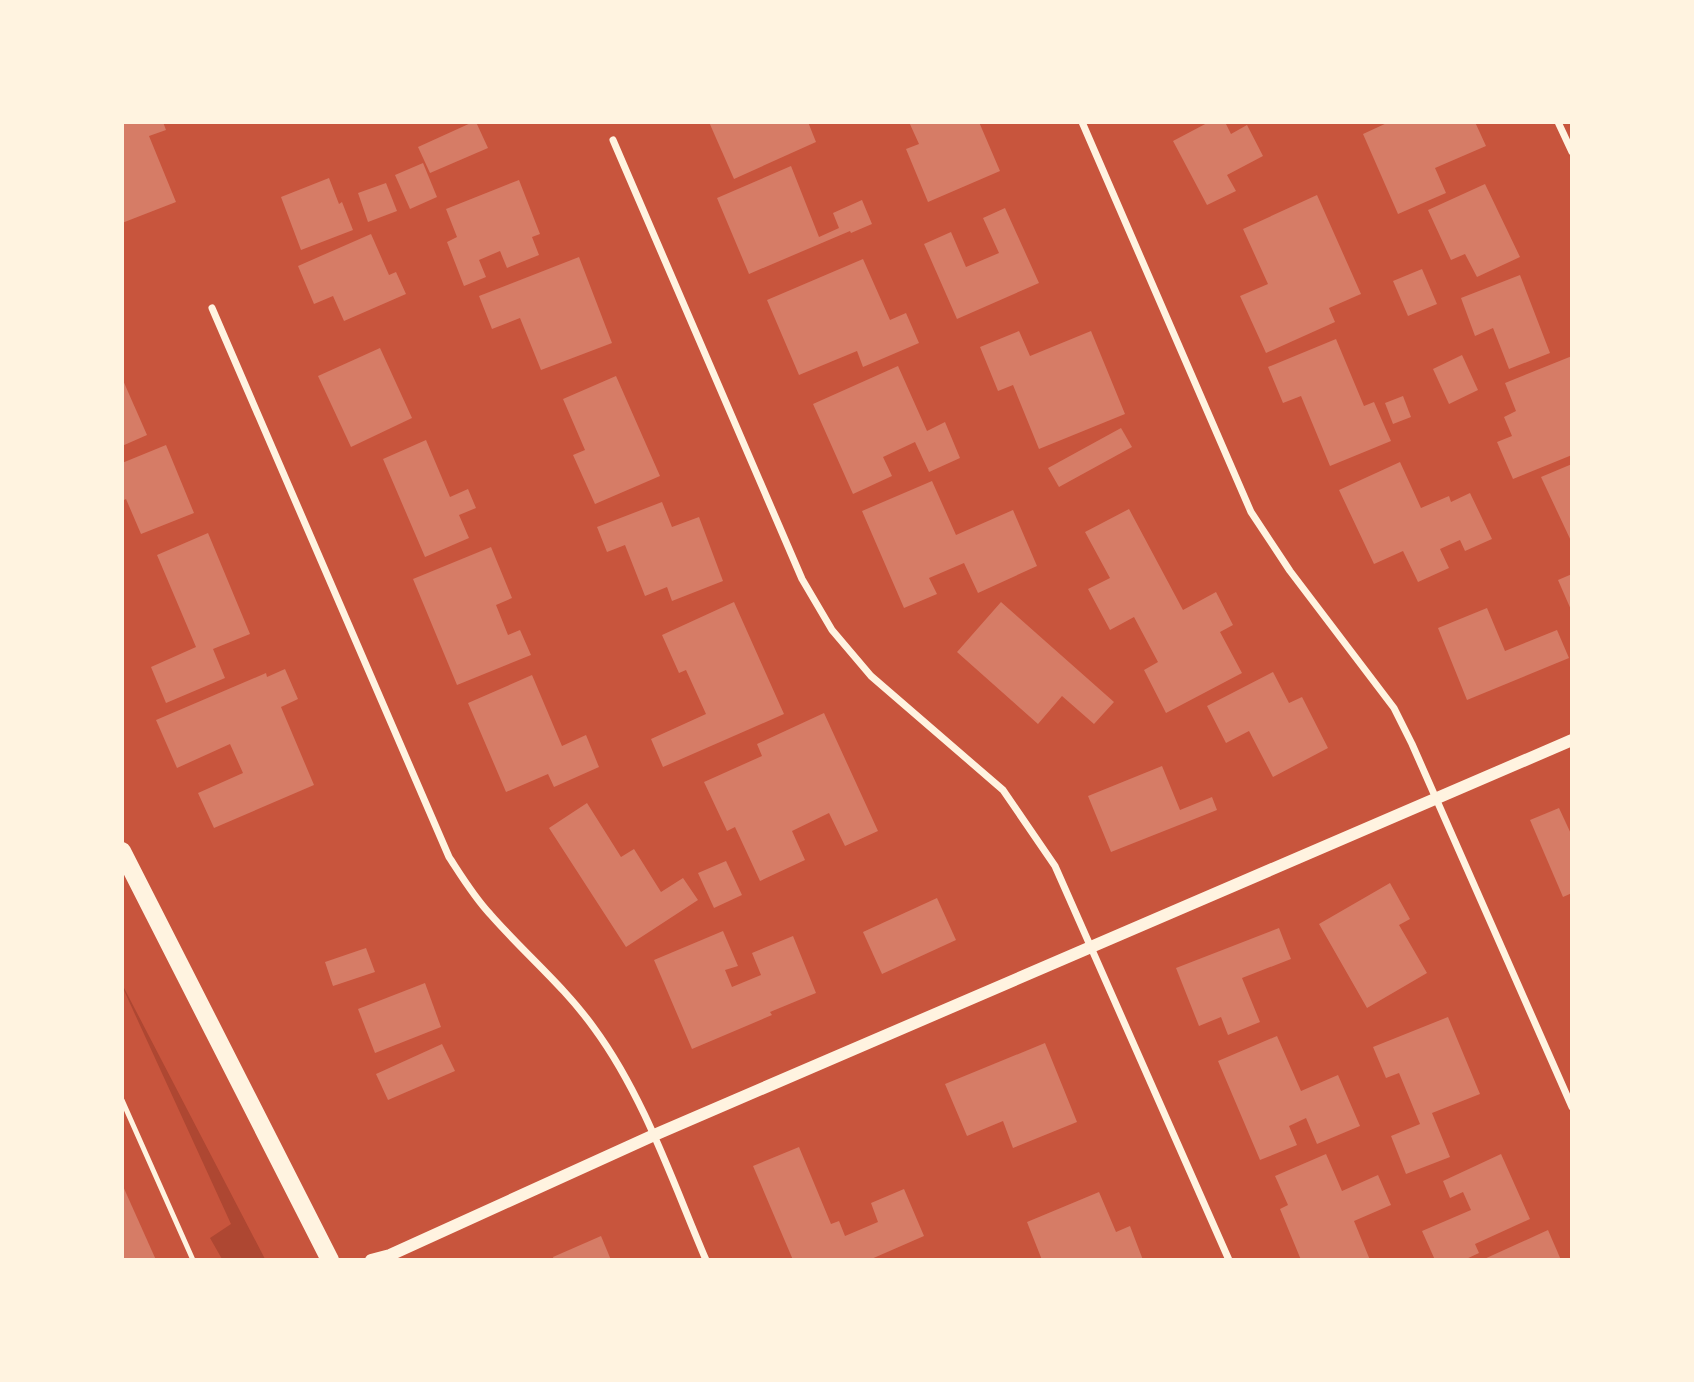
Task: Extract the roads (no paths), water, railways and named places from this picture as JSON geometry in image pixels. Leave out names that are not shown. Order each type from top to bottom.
[{"type":"main road","points":[[122,851],[330,1259]]},
{"type":"street","points":[[1082,122],[1251,512],[1290,571],[1394,708],[1572,1107]]},
{"type":"street","points":[[1558,122],[1572,152]]},
{"type":"street","points":[[613,139],[802,579],[832,631],[871,676],[1003,790],[1055,866],[1228,1259]]},
{"type":"street","points":[[212,308],[449,857],[490,915],[522,946],[593,1026],[614,1056],[706,1259]]},
{"type":"street","points":[[371,1259],[390,1255],[652,1136],[1572,740]]},
{"type":"lane","points":[[122,1100],[193,1259]]}]
